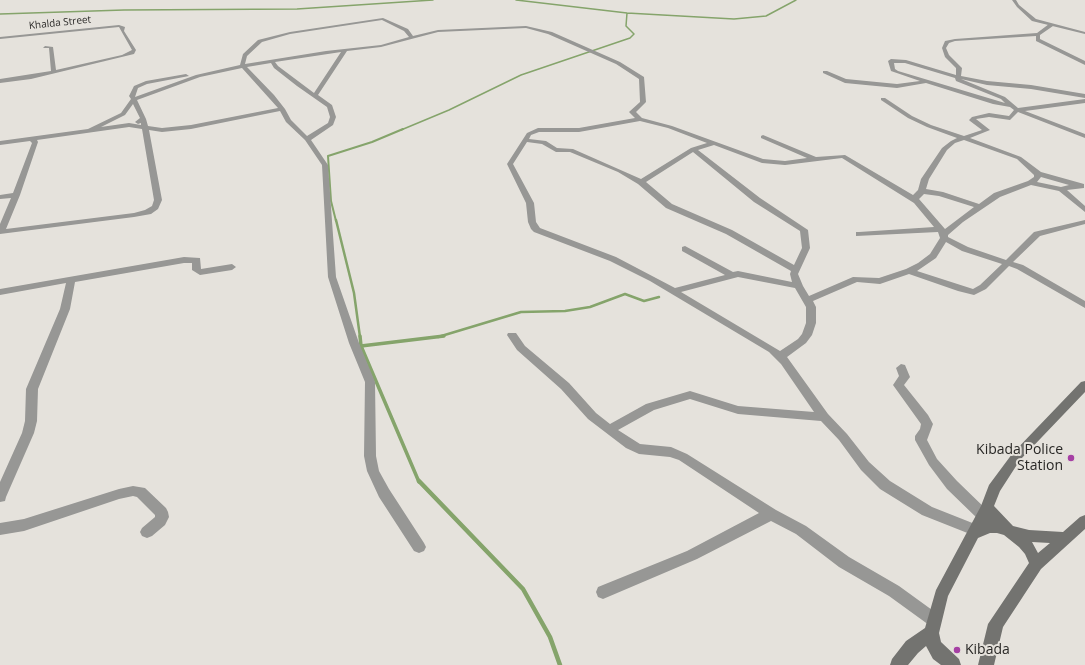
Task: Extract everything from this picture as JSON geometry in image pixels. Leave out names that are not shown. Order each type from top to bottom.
[{"type":"main road","points":[[953,665],[939,653],[934,646],[932,627],[941,595],[985,511],[994,489],[1016,457],[1085,385]]},
{"type":"main road","points":[[985,511],[993,516],[1030,550],[1036,564]]},
{"type":"main road","points":[[986,665],[996,624],[1036,564],[1064,538],[1085,522]]},
{"type":"main road","points":[[974,532],[989,527],[1029,536],[1064,538]]},
{"type":"main road","points":[[898,665],[912,647],[932,627]]},
{"type":"street","points":[[1014,0],[1018,6],[1032,18],[1051,25],[1085,33]]},
{"type":"street","points":[[242,66],[245,55],[260,41],[290,33],[382,19],[400,26],[408,32],[411,37]]},
{"type":"street","points":[[1051,25],[1038,34],[955,40],[947,42],[944,48],[947,56],[959,68],[958,77],[961,82],[1003,98],[1015,108],[1085,101]]},
{"type":"street","name":"Khalda Street","points":[[0,38],[111,26],[121,27],[134,49],[132,53],[54,71]]},
{"type":"street","points":[[0,232],[134,215],[148,212],[155,207],[158,200],[157,192],[144,128],[144,119],[132,96],[136,87],[142,84],[272,61],[386,45],[411,37],[444,30],[512,26],[546,31],[618,63],[642,78],[643,102],[632,112],[640,119]]},
{"type":"street","points":[[1038,34],[1038,40],[1085,63]]},
{"type":"street","points":[[0,81],[54,71],[51,47],[45,47]]},
{"type":"street","points":[[315,96],[345,50]]},
{"type":"street","points":[[272,61],[276,67],[330,106],[333,117],[331,124],[307,139]]},
{"type":"street","points":[[1085,96],[1031,87],[991,84],[947,75],[912,64],[891,61],[894,71],[925,82],[1015,108],[1085,136]]},
{"type":"street","points":[[242,66],[282,109],[288,121],[307,139],[325,165],[332,277],[354,344],[370,382],[370,456],[373,471],[384,493],[419,547]]},
{"type":"street","points":[[90,130],[123,114],[133,100],[198,76],[220,70]]},
{"type":"street","points":[[825,72],[845,81],[897,86],[925,82],[947,75]]},
{"type":"street","points":[[883,99],[910,117],[963,139],[1026,161],[1038,174],[1083,186]]},
{"type":"street","points":[[914,199],[922,191],[925,179],[944,149],[953,142],[987,130],[972,120],[974,118],[989,115],[1010,118],[1015,108]]},
{"type":"street","points":[[129,125],[158,130],[184,128],[282,109]]},
{"type":"street","points":[[0,143],[129,125],[144,119]]},
{"type":"street","points":[[974,532],[927,511],[885,485],[865,466],[843,437],[824,416],[780,356],[746,333],[674,291],[613,259],[537,230],[532,222],[530,203],[510,164],[529,134],[538,130],[579,130],[640,119],[661,124],[762,161],[785,163],[843,156],[914,199],[943,233],[964,250],[1009,263],[1085,305]]},
{"type":"street","points":[[763,137],[817,159]]},
{"type":"street","points":[[0,232],[16,195],[35,142],[31,139]]},
{"type":"street","points":[[525,140],[544,142],[556,150],[571,150],[620,171],[641,182],[669,206],[729,232],[795,270]]},
{"type":"street","points":[[641,182],[693,149],[715,143]]},
{"type":"street","points":[[693,149],[757,200],[804,230],[806,248],[794,274],[798,286],[811,307],[811,323],[808,335],[780,356]]},
{"type":"street","points":[[808,302],[814,296],[856,279],[880,281],[909,271],[933,256],[943,233],[979,206],[997,195],[1031,183],[1037,178],[1038,174]]},
{"type":"street","points":[[1031,183],[1061,189],[1083,186]]},
{"type":"street","points":[[1061,189],[1085,210]]},
{"type":"street","points":[[922,191],[940,194],[979,206]]},
{"type":"street","points":[[0,198],[16,195]]},
{"type":"street","points":[[909,271],[974,292],[983,287],[1009,263],[1023,246],[1037,234],[1085,222]]},
{"type":"street","points":[[859,234],[943,233]]},
{"type":"street","points":[[685,249],[730,274]]},
{"type":"street","points":[[0,292],[190,259],[197,260],[196,270],[200,272],[232,267]]},
{"type":"street","points":[[674,291],[730,274],[746,274],[798,286]]},
{"type":"street","points":[[0,497],[28,433],[31,421],[32,390],[65,308],[71,280]]},
{"type":"street","points":[[512,335],[521,348],[565,386],[592,416],[639,449],[671,452],[683,457],[770,514],[801,530],[844,562],[894,591],[932,627]]},
{"type":"street","points":[[901,368],[905,377],[898,384],[899,387],[924,418],[927,424],[926,430],[921,436],[921,440],[933,462],[952,485],[985,511]]},
{"type":"street","points":[[610,428],[650,407],[690,395],[738,410],[824,416]]},
{"type":"street","points":[[0,529],[24,524],[133,491],[140,492],[161,512],[162,517],[160,521],[147,532]]},
{"type":"street","points":[[603,592],[692,555],[770,514]]},
{"type":"waterway","points":[[0,14],[124,10],[297,9],[433,0]]},
{"type":"waterway","points":[[516,0],[627,13]]},
{"type":"waterway","points":[[627,13],[734,19],[766,16],[796,0]]},
{"type":"waterway","points":[[401,130],[449,110],[521,75],[630,38],[634,34],[626,26],[627,13]]},
{"type":"waterway","points":[[336,221],[331,201],[328,156],[372,142],[403,129]]},
{"type":"waterway","points":[[336,220],[354,293],[360,337]]},
{"type":"waterway","points":[[440,337],[521,312],[565,311],[590,307],[625,294],[644,301],[659,297]]},
{"type":"waterway","points":[[360,336],[361,346]]},
{"type":"waterway","points":[[440,337],[444,336]]},
{"type":"waterway","points":[[361,346],[440,337]]},
{"type":"waterway","points":[[361,346],[419,482]]},
{"type":"waterway","points":[[419,481],[523,589],[550,637],[560,665]]},
{"type":"place","name":"Kibada Police Station","points":[[1071,458]]},
{"type":"place","name":"Kibada","points":[[957,650]]}]
